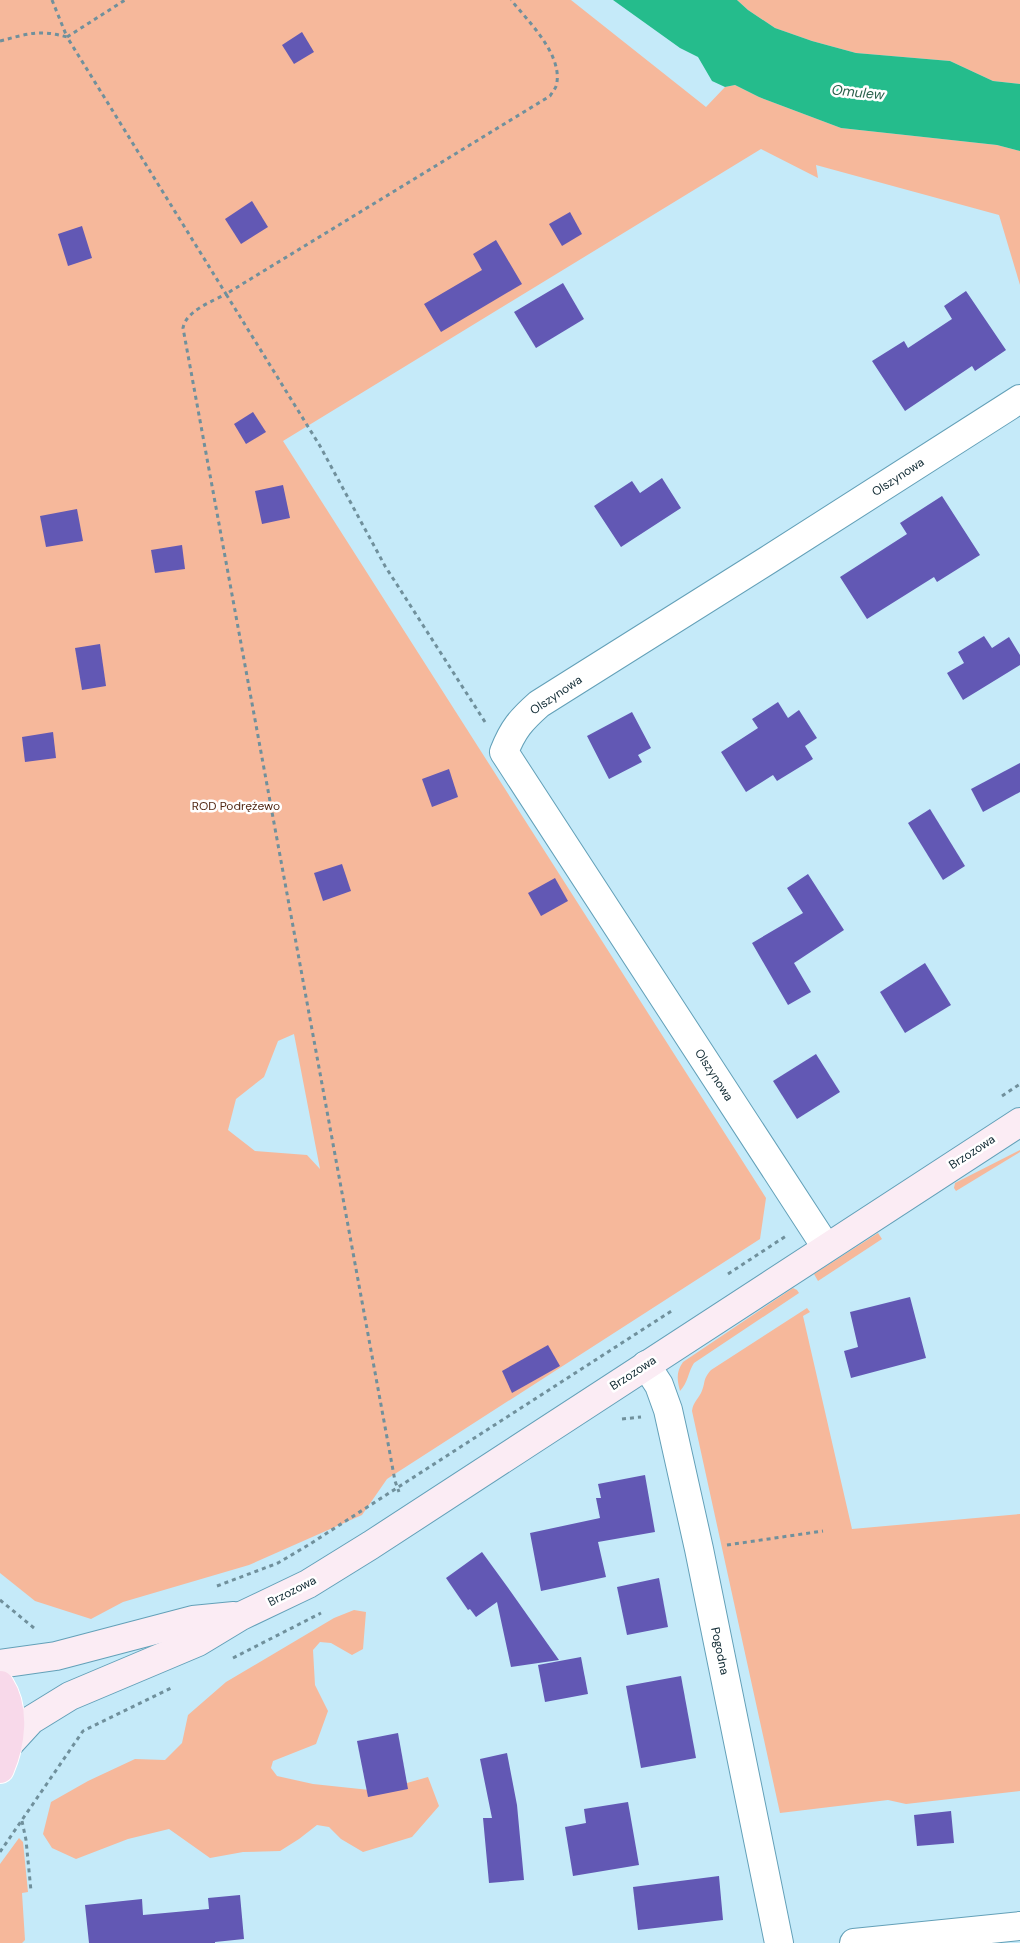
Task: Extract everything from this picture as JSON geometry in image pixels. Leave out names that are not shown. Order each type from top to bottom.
[{"type":"main road","name":"Brzozowa","points":[[4,1756],[31,1720],[70,1696],[198,1642],[241,1616],[308,1584],[408,1521],[1020,1122]]},
{"type":"main road","name":"Brzozowa","points":[[0,1664],[56,1656],[193,1620],[241,1616]]},
{"type":"main road","points":[[0,1685],[8,1706],[10,1723],[4,1756]]},
{"type":"street","name":"Olszynowa","points":[[826,1247],[504,752],[510,735],[520,721],[540,704],[1020,399]]},
{"type":"street","name":"Pogodna","points":[[646,1365],[659,1385],[668,1410],[699,1549],[779,1943]]},
{"type":"street","points":[[854,1943],[1020,1926]]},
{"type":"path","points":[[52,0],[67,37],[320,446],[385,566],[504,752]]},
{"type":"path","points":[[0,41],[38,32],[51,32],[67,37],[125,0]]},
{"type":"path","points":[[408,1521],[397,1488],[183,328],[184,321],[189,315],[550,96],[557,84],[558,72],[546,43],[510,0]]},
{"type":"path","points":[[720,1279],[792,1232]]},
{"type":"path","points":[[216,1587],[278,1563],[310,1544],[680,1306]]},
{"type":"path","points":[[699,1549],[823,1531]]},
{"type":"path","points":[[0,1600],[33,1628],[41,1631]]},
{"type":"path","points":[[22,1820],[32,1891]]},
{"type":"green space","name":"ROD Podrężewo","points":[[0,0],[571,0],[706,107],[725,87],[735,85],[759,97],[841,128],[997,145],[1020,151],[1020,285],[999,215],[816,165],[818,178],[761,149],[283,441],[766,1198],[760,1239],[387,1479],[362,1515],[249,1565],[123,1602],[91,1619],[35,1601],[0,1573]],"holes":[[[294,1034],[320,1169],[307,1155],[255,1151],[228,1130],[236,1099],[264,1077],[278,1041]]]},
{"type":"green space","points":[[737,0],[1020,0],[1020,84],[993,81],[950,61],[856,53],[812,41],[775,28],[748,10]]},
{"type":"green space","points":[[1020,1150],[1020,1152],[956,1191],[954,1188],[955,1183]]},
{"type":"green space","points":[[878,1233],[882,1239],[818,1281],[814,1274]]},
{"type":"green space","points":[[793,1288],[799,1293],[694,1363],[685,1385],[680,1391],[678,1376],[683,1362]]},
{"type":"green space","points":[[807,1308],[810,1312],[803,1316],[852,1529],[1020,1514],[1020,1791],[906,1804],[888,1800],[780,1813],[692,1411],[701,1393],[706,1376],[711,1370]]},
{"type":"green space","points":[[354,1610],[366,1612],[363,1649],[352,1655],[331,1643],[320,1642],[313,1650],[315,1685],[328,1711],[316,1744],[273,1761],[271,1768],[277,1776],[313,1784],[379,1791],[428,1777],[439,1806],[412,1837],[363,1852],[341,1839],[329,1827],[317,1825],[280,1851],[243,1852],[210,1858],[169,1829],[128,1839],[76,1859],[52,1848],[43,1834],[51,1802],[88,1781],[135,1759],[165,1760],[182,1743],[188,1715],[226,1682],[334,1618]]},
{"type":"green space","points":[[19,1838],[23,1842],[28,1892],[22,1893],[25,1940],[22,1943],[0,1943],[0,1864]]},
{"type":"water","name":"Omulew","points":[[613,0],[737,0],[748,10],[775,28],[812,41],[856,53],[950,61],[993,81],[1020,84],[1020,151],[997,145],[841,128],[759,97],[735,85],[725,87],[712,81],[698,57],[680,48]]},
{"type":"building","points":[[302,32],[314,52],[294,64],[282,45]]},
{"type":"building","points":[[252,201],[268,227],[241,244],[225,219]]},
{"type":"building","points":[[570,212],[582,234],[562,246],[549,224]]},
{"type":"building","points":[[82,226],[92,258],[68,266],[58,234]]},
{"type":"building","points":[[496,240],[522,284],[441,332],[424,304],[482,270],[473,254]]},
{"type":"building","points":[[563,283],[584,319],[536,348],[514,312]]},
{"type":"building","points":[[966,291],[1006,350],[975,371],[972,366],[905,411],[872,361],[904,341],[908,348],[952,319],[944,306]]},
{"type":"building","points":[[253,412],[266,432],[246,444],[234,424]]},
{"type":"building","points":[[662,478],[681,508],[621,547],[594,506],[632,481],[640,493]]},
{"type":"building","points":[[283,485],[290,518],[262,524],[255,491]]},
{"type":"building","points":[[942,496],[980,555],[937,582],[934,577],[867,619],[840,577],[907,534],[900,523]]},
{"type":"building","points":[[77,509],[83,541],[46,547],[40,516]]},
{"type":"building","points":[[182,545],[185,569],[155,573],[151,550]]},
{"type":"building","points":[[984,636],[992,648],[1009,637],[1020,655],[1020,665],[963,700],[947,673],[964,663],[958,652]]},
{"type":"building","points":[[100,644],[106,686],[82,690],[75,648]]},
{"type":"building","points":[[778,702],[788,718],[799,710],[817,738],[805,746],[813,759],[777,781],[773,775],[746,792],[721,752],[758,728],[752,719]]},
{"type":"building","points":[[632,712],[651,748],[638,755],[642,762],[609,779],[587,736]]},
{"type":"building","points":[[53,732],[56,758],[25,762],[22,737]]},
{"type":"building","points":[[1020,763],[1020,792],[983,812],[971,789]]},
{"type":"building","points":[[449,769],[458,797],[432,807],[422,779]]},
{"type":"building","points":[[930,809],[965,866],[943,880],[908,823]]},
{"type":"building","points":[[342,864],[351,891],[323,901],[314,873]]},
{"type":"building","points":[[808,874],[844,930],[794,963],[811,992],[788,1005],[752,943],[803,913],[787,888]]},
{"type":"building","points":[[555,878],[568,901],[541,916],[528,893]]},
{"type":"building","points":[[925,963],[951,1005],[905,1033],[880,992]]},
{"type":"building","points":[[816,1054],[840,1092],[797,1119],[773,1081]]},
{"type":"building","points":[[910,1297],[926,1358],[851,1378],[844,1351],[858,1347],[850,1312]]},
{"type":"building","points":[[548,1345],[560,1366],[512,1393],[502,1371]]},
{"type":"building","points":[[645,1475],[655,1532],[598,1542],[606,1577],[541,1591],[530,1533],[600,1518],[596,1498],[601,1498],[598,1484]]},
{"type":"building","points":[[482,1552],[559,1660],[511,1667],[497,1602],[476,1617],[470,1609],[468,1610],[446,1578]]},
{"type":"building","points":[[659,1578],[668,1627],[627,1635],[617,1587]]},
{"type":"building","points":[[581,1657],[588,1694],[545,1702],[538,1665]]},
{"type":"building","points":[[681,1676],[696,1758],[641,1768],[626,1686]]},
{"type":"building","points":[[398,1733],[408,1789],[368,1797],[357,1741]]},
{"type":"building","points":[[507,1753],[517,1805],[524,1880],[489,1883],[483,1818],[492,1818],[480,1759]]},
{"type":"building","points":[[628,1802],[639,1865],[573,1876],[565,1827],[586,1823],[584,1809]]},
{"type":"building","points":[[951,1811],[954,1843],[917,1846],[914,1815]]},
{"type":"building","points":[[719,1876],[723,1920],[638,1930],[633,1887]]},
{"type":"building","points":[[240,1895],[244,1939],[215,1943],[89,1943],[85,1905],[142,1899],[143,1915],[209,1909],[208,1898]]}]
